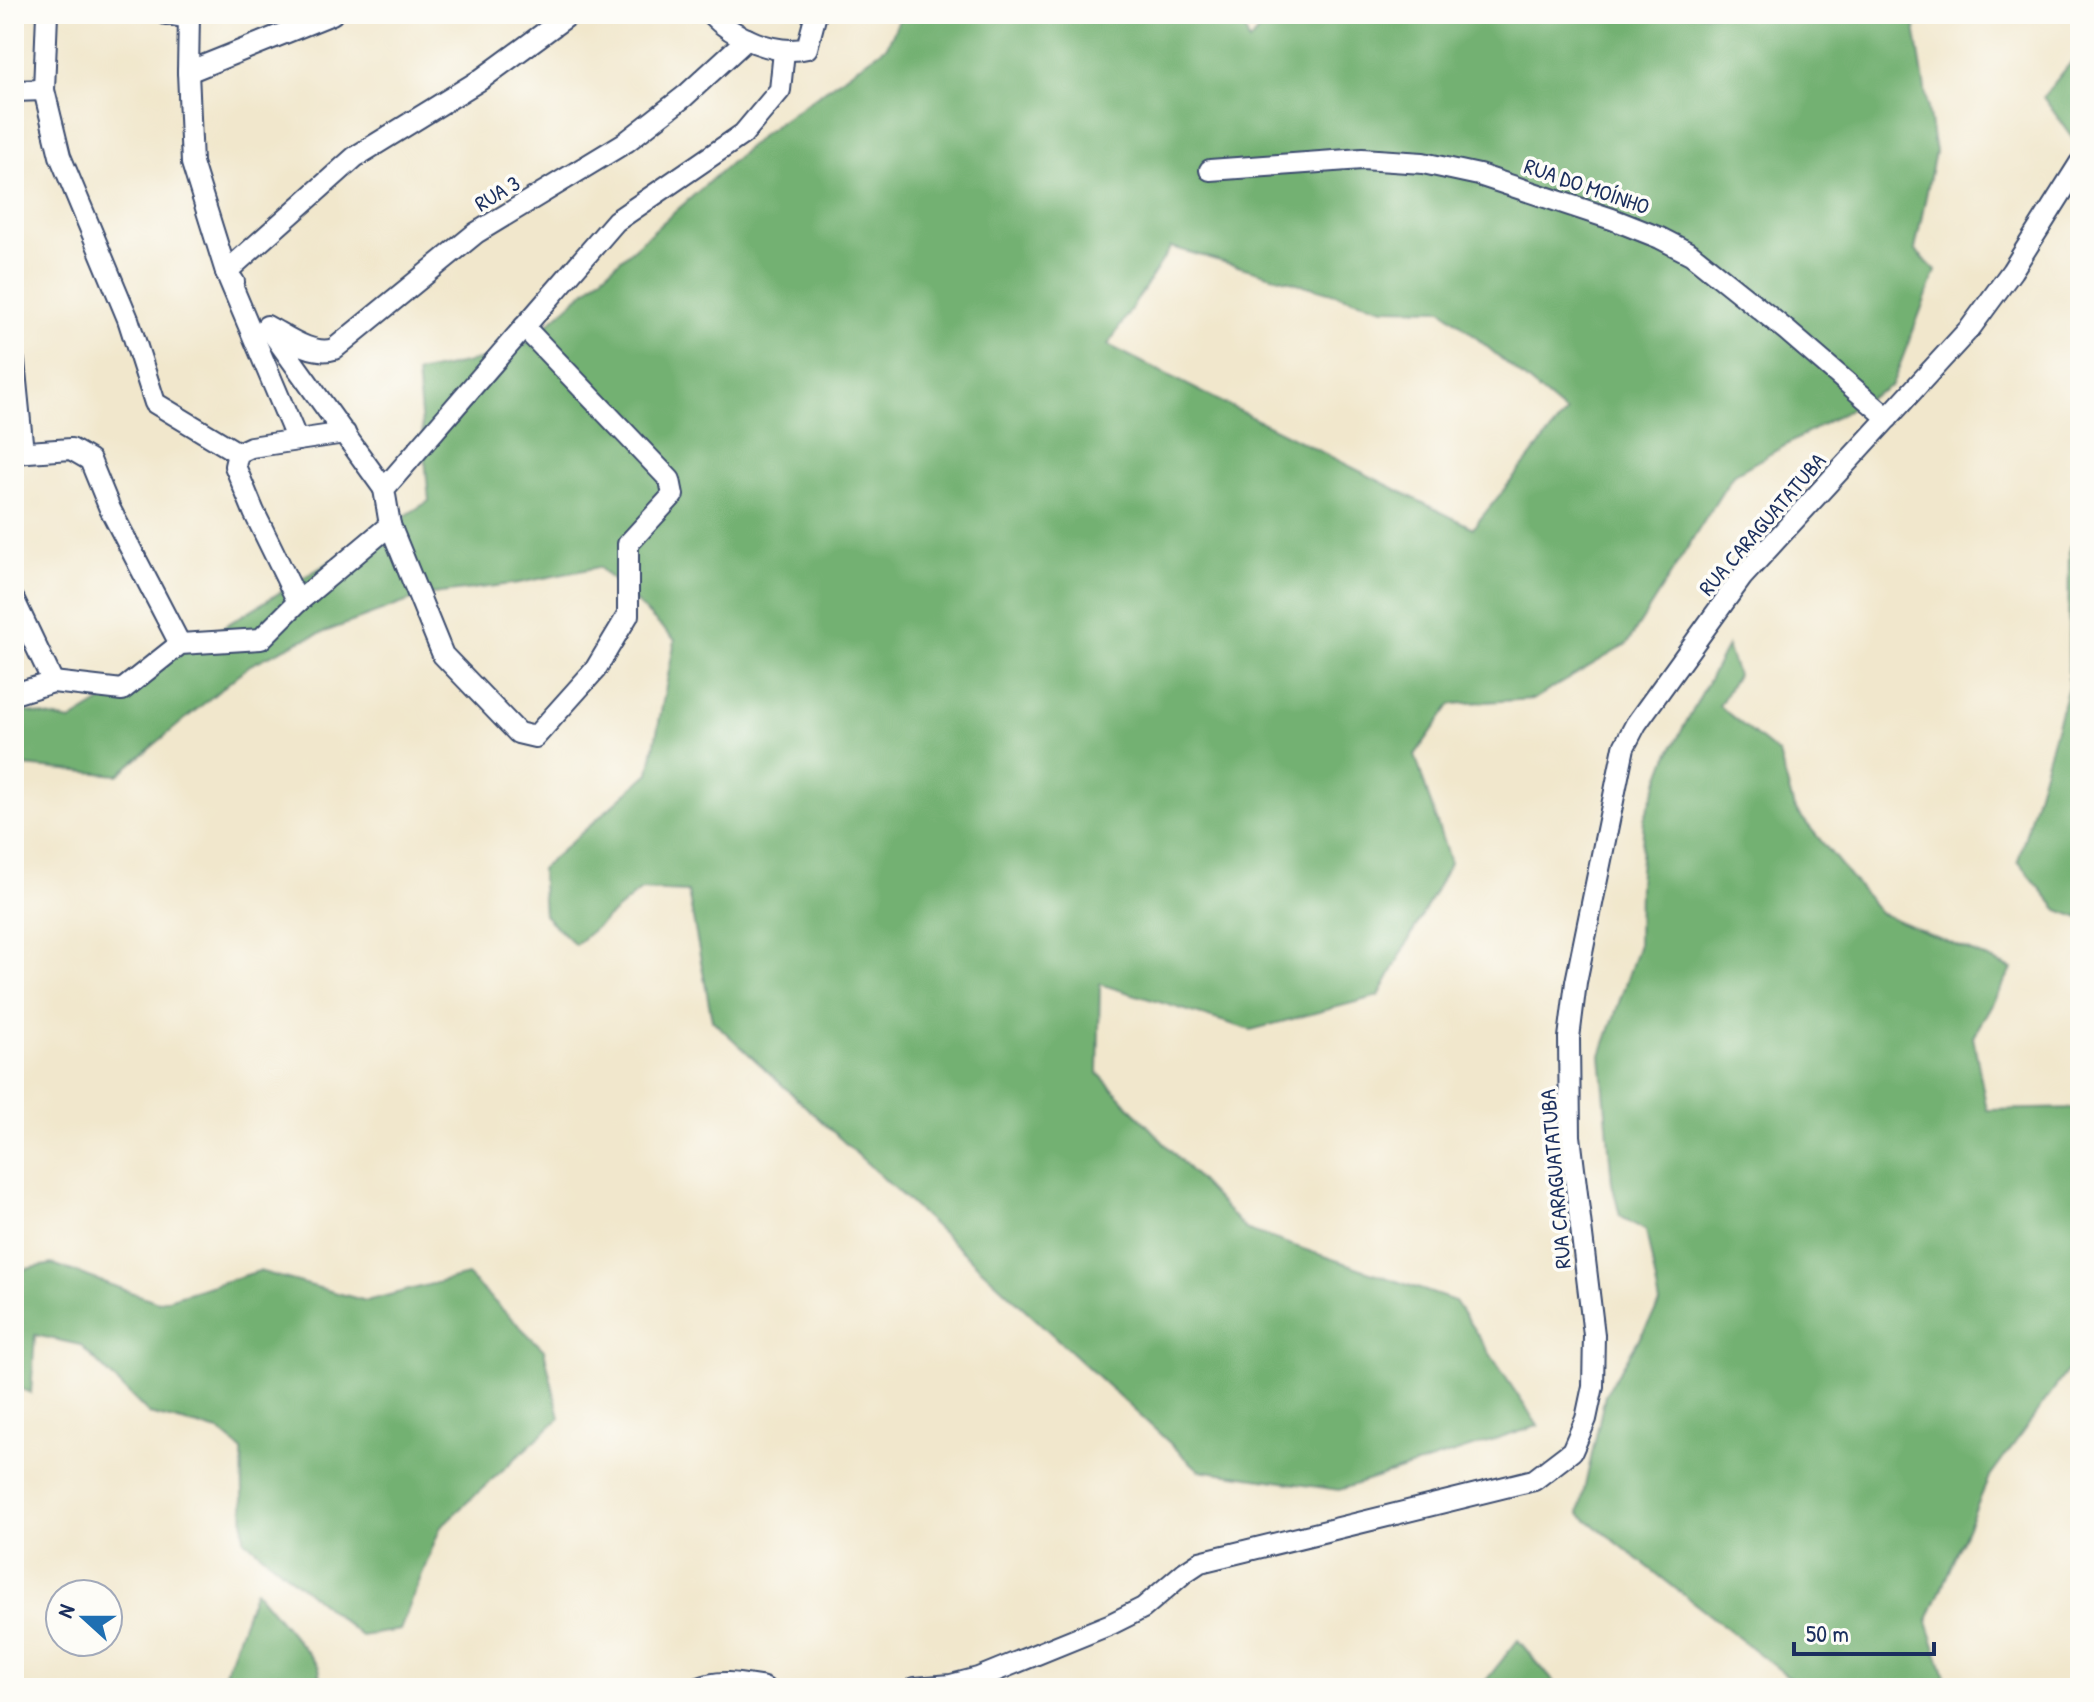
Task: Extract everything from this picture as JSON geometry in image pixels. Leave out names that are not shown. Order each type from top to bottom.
[{"type":"street","points":[[47,14],[44,90],[60,156],[128,319],[155,403],[238,453]]},
{"type":"street","points":[[166,14],[189,16],[192,163],[226,272],[297,440]]},
{"type":"street","points":[[188,72],[332,14]]},
{"type":"street","points":[[226,272],[355,157],[480,80],[570,14]]},
{"type":"street","points":[[711,14],[747,39],[784,51],[807,48],[816,14]]},
{"type":"street","name":"RUA 3","points":[[267,326],[314,350],[324,353],[334,349],[476,233],[626,142],[685,96],[747,39]]},
{"type":"street","points":[[384,489],[616,221],[743,134],[780,90],[784,51]]},
{"type":"street","points":[[14,91],[44,90]]},
{"type":"street","name":"RUA DO MOÍNHO","points":[[1210,170],[1362,159],[1423,163],[1479,175],[1612,219],[1691,254],[1888,418]]},
{"type":"street","name":"RUA CARAGUATATUBA","points":[[915,1688],[951,1685],[978,1678],[1111,1624],[1143,1608],[1200,1562],[1534,1480],[1572,1451],[1589,1408],[1593,1386],[1594,1335],[1570,1136],[1569,1038],[1576,982],[1624,747],[1636,724],[1742,577],[1971,327],[2012,271],[2080,163]]},
{"type":"street","points":[[226,272],[384,489],[390,525],[443,655],[518,733],[535,737],[595,670],[628,615],[628,544],[673,495],[670,480],[524,327]]},
{"type":"street","points":[[14,361],[18,452],[71,449],[90,460],[110,509],[180,644]]},
{"type":"street","points":[[238,453],[251,447],[345,433]]},
{"type":"street","points":[[238,453],[235,466],[298,602]]},
{"type":"street","points":[[14,694],[53,682],[122,690],[180,644],[261,639],[298,602],[390,525]]},
{"type":"street","points":[[14,600],[53,682]]},
{"type":"street","points":[[699,1688],[728,1682],[764,1688]]},
{"type":"green space","points":[[902,14],[1241,14],[1249,42],[1272,14],[1913,14],[1935,152],[1915,250],[1936,271],[1892,385],[1733,475],[1627,644],[1534,699],[1451,704],[1415,755],[1450,863],[1379,996],[1251,1030],[1100,984],[1098,1073],[1245,1229],[1455,1301],[1538,1426],[1339,1490],[1199,1470],[712,1020],[688,892],[641,890],[575,945],[544,915],[541,869],[649,773],[675,640],[599,567],[519,583],[425,595],[300,641],[250,665],[118,775],[14,765],[14,709],[70,721],[429,501],[417,373],[516,352],[762,135],[887,46]],"holes":[[[1171,247],[1384,308],[1442,309],[1566,413],[1473,528],[1108,345]]]},
{"type":"green space","points":[[2080,51],[2080,148],[2043,97]]},
{"type":"green space","points":[[2080,532],[2080,918],[2058,910],[2018,861],[2068,687],[2069,547]]},
{"type":"green space","points":[[1727,646],[1737,675],[1719,706],[1779,754],[1794,808],[1880,913],[2012,969],[1973,1037],[1987,1110],[2080,1108],[2080,1353],[1988,1480],[1927,1622],[1946,1679],[1941,1688],[1803,1688],[1579,1513],[1605,1395],[1660,1304],[1646,1231],[1620,1216],[1612,1183],[1601,1055],[1638,947],[1644,819],[1667,758]]},
{"type":"green space","points":[[53,1264],[158,1302],[259,1271],[366,1301],[467,1275],[544,1350],[560,1418],[441,1526],[400,1630],[361,1636],[244,1539],[242,1450],[219,1431],[149,1414],[80,1345],[35,1335],[31,1393],[14,1386],[14,1271]]},
{"type":"green space","points":[[255,1590],[319,1667],[322,1688],[224,1688],[224,1676]]},
{"type":"green space","points":[[1518,1640],[1559,1688],[1480,1688]]}]
